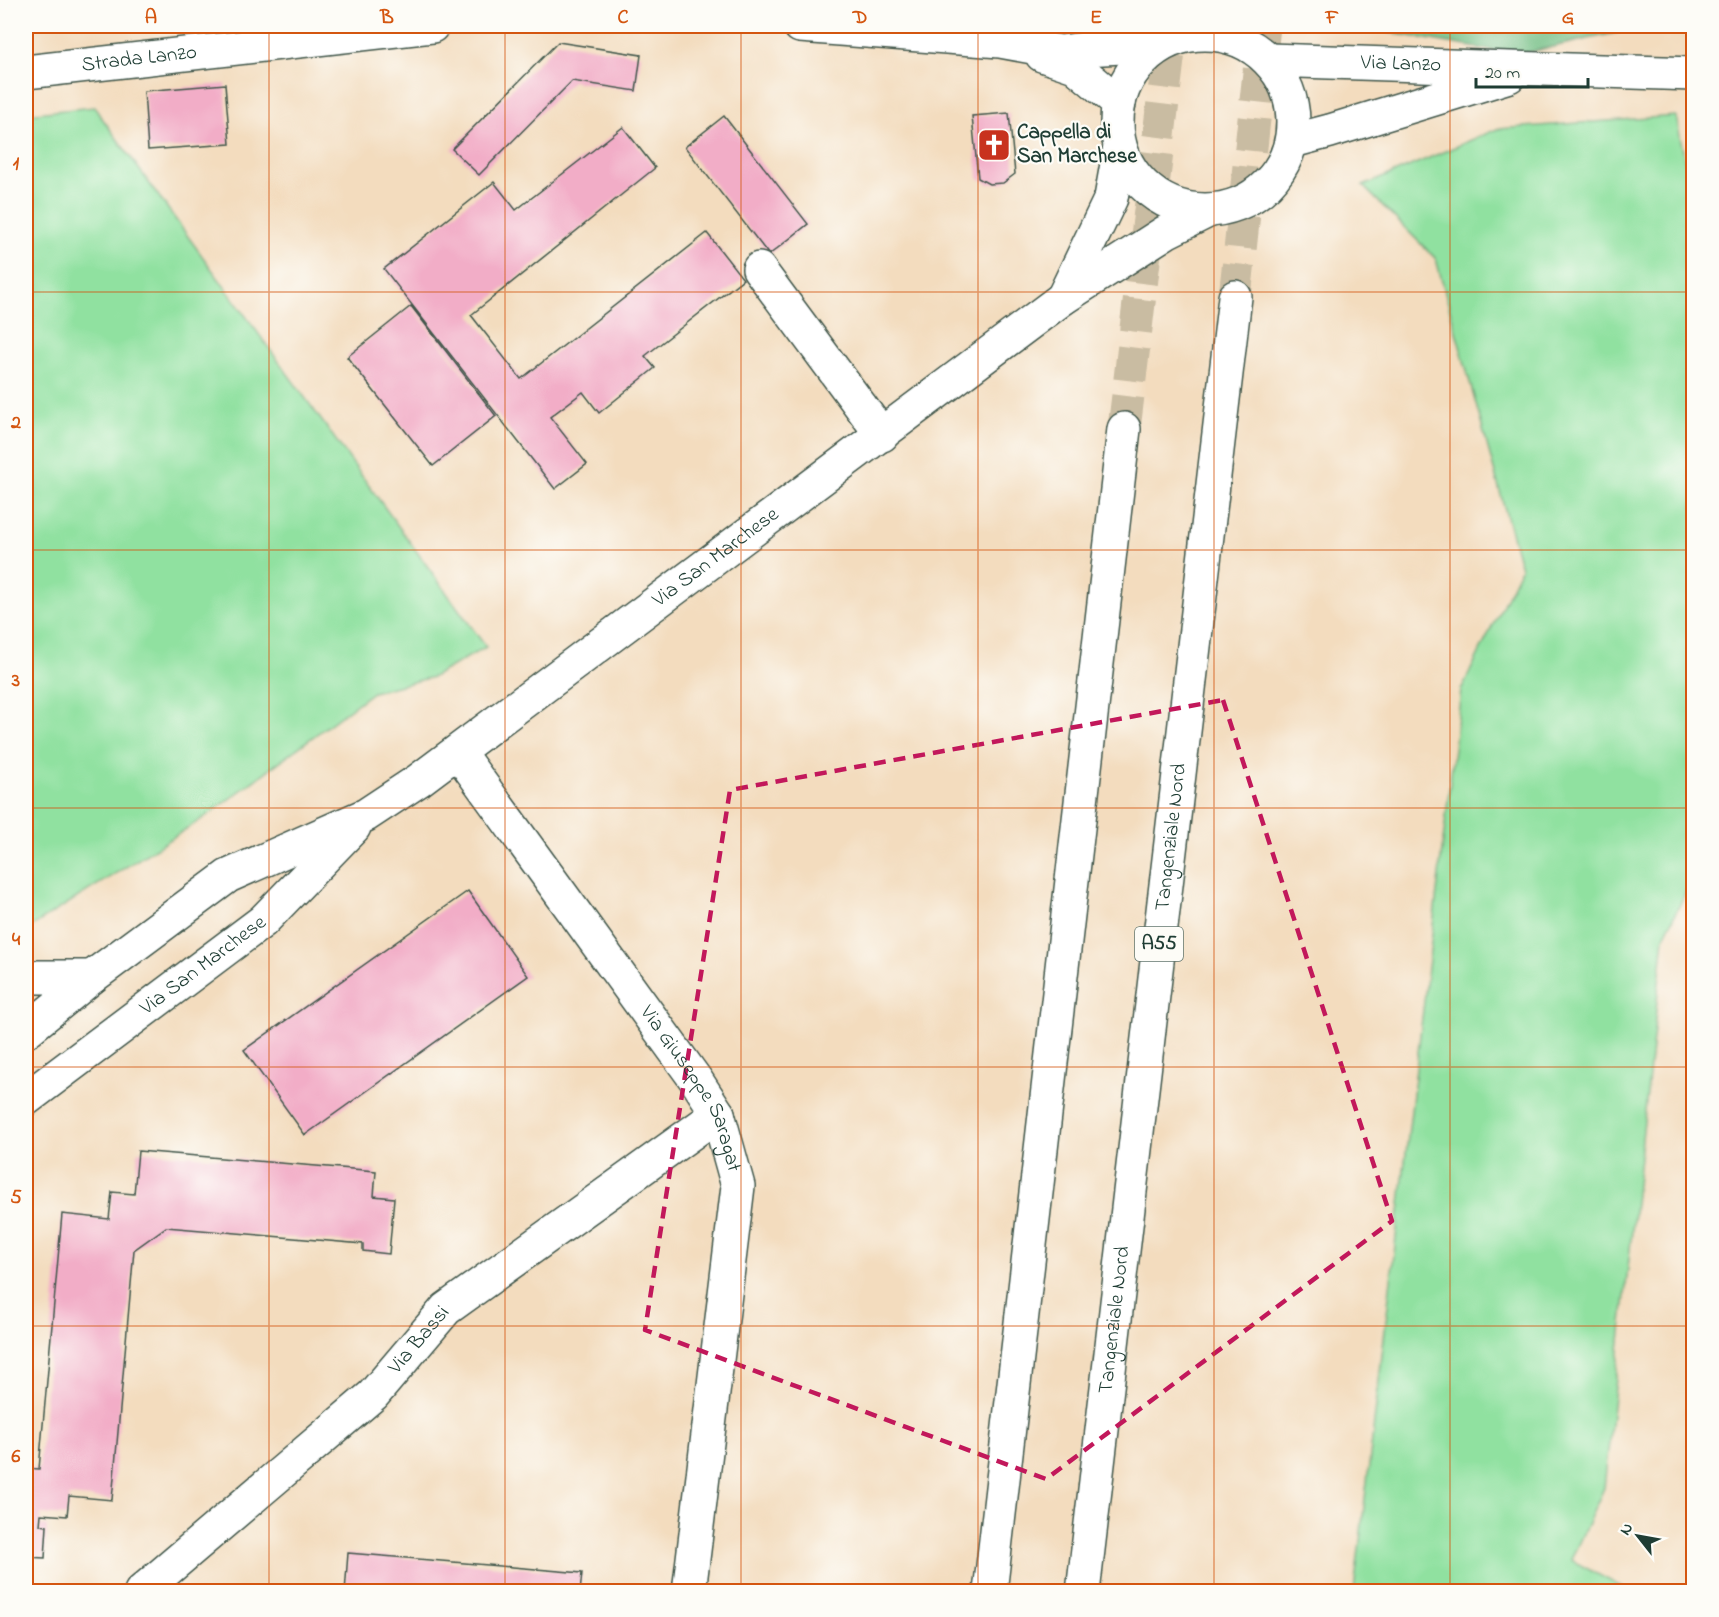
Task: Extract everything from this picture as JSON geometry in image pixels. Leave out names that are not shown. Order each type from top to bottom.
[{"type":"main road","name":"Strada Lanzo","points":[[26,72],[432,26]]},
{"type":"main road","points":[[800,26],[1000,41],[1060,52],[1161,45]]},
{"type":"main road","points":[[1188,34],[1217,34],[1245,42],[1269,60],[1286,83],[1293,111],[1292,141],[1281,168],[1262,190],[1237,205],[1208,211],[1179,207],[1153,194],[1132,173],[1120,147],[1117,125],[1119,103],[1127,80],[1142,60],[1161,45],[1188,34]]},
{"type":"main road","points":[[1000,41],[1075,66],[1119,103]]},
{"type":"main road","name":"Via Lanzo","points":[[1269,60],[1694,74]]},
{"type":"main road","name":"Via Lanzo","points":[[1292,141],[1533,68]]},
{"type":"main road","name":"Via San Marchese","points":[[1063,298],[1111,198],[1120,147]]},
{"type":"main road","name":"Via San Marchese","points":[[26,1030],[92,977],[228,876],[366,815],[458,752],[1063,298],[1166,232],[1208,211]]},
{"type":"main road","points":[[759,269],[882,435]]},
{"type":"main road","name":"Tangenziale Nord","points":[[1083,1592],[1235,297]]},
{"type":"main road","points":[[990,1592],[1124,429]]},
{"type":"main road","name":"Via Giuseppe Saragat","points":[[458,752],[696,1080],[718,1114],[738,1186],[689,1592]]},
{"type":"main road","name":"Via San Marchese","points":[[26,1099],[263,921],[366,815]]},
{"type":"main road","points":[[26,977],[92,977]]},
{"type":"main road","name":"Via Bassi","points":[[141,1592],[373,1395],[446,1309],[718,1114]]},
{"type":"highlighted area","points":[[1223,700],[1392,1221],[1046,1479],[645,1330],[730,790]]},
{"type":"green space","points":[[1352,26],[1646,26],[1517,55]]},
{"type":"green space","points":[[94,107],[486,647],[433,677],[373,692],[204,818],[26,930],[26,114]]},
{"type":"green space","points":[[1676,116],[1694,206],[1693,877],[1664,937],[1604,1488],[1571,1560],[1629,1591],[1354,1591],[1461,690],[1521,568],[1436,259],[1363,186],[1497,129]]},
{"type":"building","points":[[558,42],[641,55],[636,91],[572,81],[479,175],[452,149]]},
{"type":"building","points":[[225,84],[230,144],[148,150],[144,91]]},
{"type":"building","name":"Cappella di San Marchese","points":[[1009,113],[1015,174],[1003,183],[989,184],[978,178],[972,116]]},
{"type":"building","points":[[724,116],[808,224],[769,255],[685,147]]},
{"type":"building","points":[[623,127],[655,168],[471,315],[521,379],[707,233],[743,279],[645,356],[655,368],[599,413],[583,392],[550,417],[587,464],[555,489],[384,269],[494,182],[516,210]]},
{"type":"building","points":[[411,306],[496,416],[433,466],[347,357]]},
{"type":"building","points":[[468,891],[528,976],[305,1135],[244,1050]]},
{"type":"building","points":[[138,1151],[376,1171],[374,1196],[394,1198],[389,1254],[363,1251],[363,1244],[166,1227],[134,1250],[112,1500],[69,1496],[67,1516],[41,1514],[40,1525],[47,1526],[45,1558],[26,1557],[26,1468],[39,1469],[62,1214],[109,1219],[112,1192],[134,1194]]},
{"type":"building","points":[[348,1553],[582,1573],[580,1592],[345,1592]]},
{"type":"tunnel","points":[[1124,429],[1172,26]]},
{"type":"tunnel","points":[[1235,297],[1264,26]]},
{"type":"place","name":"Cappella di San Marchese","points":[[994,145]]}]
